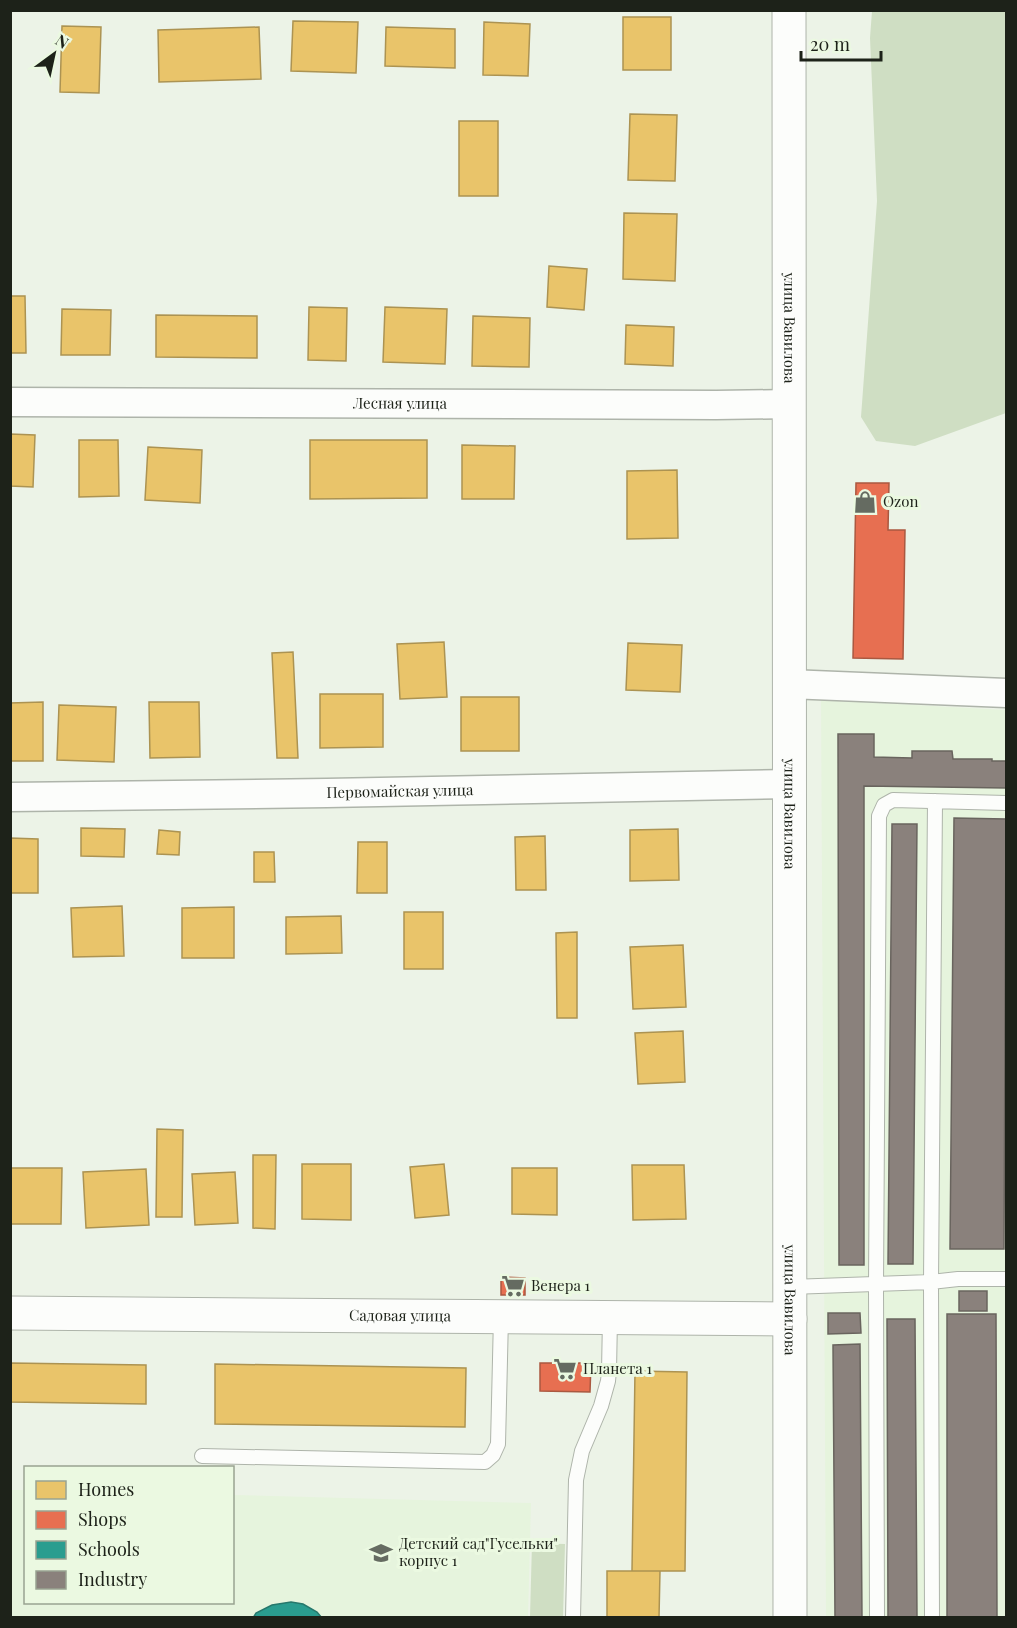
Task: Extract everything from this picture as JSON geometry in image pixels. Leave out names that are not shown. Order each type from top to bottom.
[{"type":"street","name":"улица Вавилова","points":[[789,10],[790,1617]]},
{"type":"street","name":"Лесная улица","points":[[10,402],[790,404]]},
{"type":"street","points":[[789,684],[1006,693]]},
{"type":"street","name":"Первомайская улица","points":[[10,797],[790,784]]},
{"type":"street","name":"Садовая улица","points":[[10,1313],[790,1319]]},
{"type":"lane","points":[[877,1617],[876,1285],[879,816],[884,805],[893,800],[1006,803]]},
{"type":"lane","points":[[932,1617],[931,1282],[936,801]]},
{"type":"lane","points":[[790,1287],[1006,1279]]},
{"type":"lane","points":[[202,1456],[485,1462],[493,1455],[498,1444],[501,1317]]},
{"type":"lane","points":[[573,1617],[576,1480],[582,1451],[601,1406],[608,1381],[610,1318]]},
{"type":"shaded area","points":[[872,11],[1006,11],[1006,413],[915,446],[876,441],[861,417],[877,201],[870,38]]},
{"type":"shaded area","points":[[821,700],[1006,710],[1006,1617],[826,1617]]},
{"type":"shaded area","name":"Детский сад\"Гусельки\" корпус 1","points":[[10,1490],[24,1490],[24,1604],[234,1604],[234,1495],[531,1503],[528,1617],[11,1617]]},
{"type":"shaded area","points":[[532,1543],[565,1544],[563,1617],[530,1617]]},
{"type":"building: Homes","points":[[623,17],[671,17],[671,70],[623,70]]},
{"type":"building: Homes","points":[[293,21],[358,22],[356,73],[291,71]]},
{"type":"building: Homes","points":[[484,22],[530,24],[528,76],[483,75]]},
{"type":"building: Homes","points":[[62,26],[101,27],[99,93],[60,92]]},
{"type":"building: Homes","points":[[259,27],[261,79],[159,82],[158,30]]},
{"type":"building: Homes","points":[[386,27],[455,29],[455,68],[385,66]]},
{"type":"building: Homes","points":[[630,114],[677,115],[675,181],[628,180]]},
{"type":"building: Homes","points":[[459,121],[498,121],[498,196],[459,196]]},
{"type":"building: Homes","points":[[624,213],[677,214],[675,281],[623,279]]},
{"type":"building: Homes","points":[[549,266],[587,269],[584,310],[547,307]]},
{"type":"building: Homes","points":[[10,296],[25,296],[26,353],[10,353]]},
{"type":"building: Homes","points":[[309,307],[347,308],[346,361],[308,360]]},
{"type":"building: Homes","points":[[385,307],[447,309],[445,364],[383,362]]},
{"type":"building: Homes","points":[[62,309],[111,310],[110,355],[61,355]]},
{"type":"building: Homes","points":[[156,315],[257,316],[257,358],[156,357]]},
{"type":"building: Homes","points":[[473,316],[530,318],[529,367],[472,366]]},
{"type":"building: Homes","points":[[626,325],[674,327],[673,366],[625,364]]},
{"type":"building: Homes","points":[[10,434],[35,435],[33,487],[10,486]]},
{"type":"building: Homes","points":[[79,440],[118,440],[119,496],[79,497]]},
{"type":"building: Homes","points":[[310,440],[427,440],[427,498],[310,499]]},
{"type":"building: Homes","points":[[462,445],[515,446],[514,499],[462,499]]},
{"type":"building: Homes","points":[[148,447],[202,450],[200,503],[145,500]]},
{"type":"building: Homes","points":[[677,470],[678,538],[627,539],[627,471]]},
{"type":"building: Homes","points":[[444,642],[447,697],[400,699],[397,644]]},
{"type":"building: Homes","points":[[628,643],[682,645],[680,692],[626,690]]},
{"type":"building: Homes","points":[[293,652],[298,758],[277,758],[272,653]]},
{"type":"building: Homes","points":[[320,694],[383,694],[383,747],[320,748]]},
{"type":"building: Homes","points":[[461,697],[519,697],[519,751],[461,751]]},
{"type":"building: Homes","points":[[43,702],[43,761],[10,761],[10,703]]},
{"type":"building: Homes","points":[[149,702],[199,702],[200,757],[150,758]]},
{"type":"building: Homes","points":[[59,705],[116,707],[114,762],[57,760]]},
{"type":"building: Homes","points":[[81,828],[125,829],[124,857],[81,856]]},
{"type":"building: Homes","points":[[678,829],[679,880],[630,881],[630,830]]},
{"type":"building: Homes","points":[[159,830],[180,832],[179,855],[157,854]]},
{"type":"building: Homes","points":[[545,836],[546,890],[516,890],[515,837]]},
{"type":"building: Homes","points":[[10,838],[38,839],[38,893],[10,893]]},
{"type":"building: Homes","points":[[358,842],[387,842],[387,893],[357,893]]},
{"type":"building: Homes","points":[[254,852],[274,852],[275,882],[254,882]]},
{"type":"building: Homes","points":[[122,906],[124,956],[73,957],[71,908]]},
{"type":"building: Homes","points":[[234,907],[234,958],[182,958],[182,908]]},
{"type":"building: Homes","points":[[404,912],[443,912],[443,969],[404,969]]},
{"type":"building: Homes","points":[[341,916],[342,953],[286,954],[286,917]]},
{"type":"building: Homes","points":[[577,932],[577,1018],[557,1018],[556,933]]},
{"type":"building: Homes","points":[[683,945],[686,1007],[633,1009],[630,947]]},
{"type":"building: Homes","points":[[683,1031],[685,1082],[638,1084],[635,1033]]},
{"type":"building: Homes","points":[[157,1129],[183,1130],[182,1217],[156,1217]]},
{"type":"building: Homes","points":[[253,1155],[276,1155],[275,1229],[253,1228]]},
{"type":"building: Homes","points":[[302,1164],[351,1164],[351,1220],[302,1219]]},
{"type":"building: Homes","points":[[444,1164],[449,1215],[415,1218],[410,1167]]},
{"type":"building: Homes","points":[[632,1165],[684,1165],[686,1219],[633,1220]]},
{"type":"building: Homes","points":[[10,1168],[62,1168],[61,1224],[10,1224]]},
{"type":"building: Homes","points":[[512,1168],[557,1168],[557,1215],[512,1214]]},
{"type":"building: Homes","points":[[146,1169],[149,1225],[86,1228],[83,1172]]},
{"type":"building: Homes","points":[[235,1172],[238,1223],[195,1225],[192,1174]]},
{"type":"building: Homes","points":[[10,1363],[146,1365],[146,1404],[10,1402]]},
{"type":"building: Homes","points":[[215,1364],[466,1368],[465,1427],[215,1424]]},
{"type":"building: Homes","points":[[635,1371],[687,1372],[685,1571],[632,1571]]},
{"type":"building: Homes","points":[[607,1571],[660,1571],[659,1618],[607,1618]]},
{"type":"building: Shops","points":[[856,483],[889,483],[888,530],[905,530],[903,659],[853,658]]},
{"type":"building: Shops","points":[[501,1277],[525,1278],[525,1295],[501,1295]]},
{"type":"building: Shops","points":[[540,1363],[591,1363],[590,1392],[540,1391]]},
{"type":"building: Schools","points":[[291,1602],[303,1604],[317,1612],[322,1618],[253,1618],[256,1613],[272,1605]]},
{"type":"building: Industry","points":[[838,734],[874,734],[874,757],[912,758],[912,751],[952,751],[953,759],[1006,761],[1006,788],[864,786],[864,1265],[839,1265]]},
{"type":"building: Industry","points":[[954,818],[1006,819],[1004,1249],[950,1249]]},
{"type":"building: Industry","points":[[892,824],[917,824],[913,1264],[888,1264]]},
{"type":"building: Industry","points":[[959,1291],[987,1291],[987,1311],[959,1311]]},
{"type":"building: Industry","points":[[828,1313],[860,1313],[861,1333],[828,1334]]},
{"type":"building: Industry","points":[[947,1314],[996,1314],[997,1618],[947,1618]]},
{"type":"building: Industry","points":[[887,1319],[915,1319],[917,1618],[888,1618]]},
{"type":"building: Industry","points":[[860,1344],[862,1618],[835,1618],[833,1345]]},
{"type":"place","name":"Ozon","points":[[865,502]]},
{"type":"place","name":"Венера 1","points":[[513,1286]]},
{"type":"place","name":"Планета 1","points":[[565,1369]]},
{"type":"place","name":"Детский сад\"Гусельки\" корпус 1","points":[[381,1553]]}]
